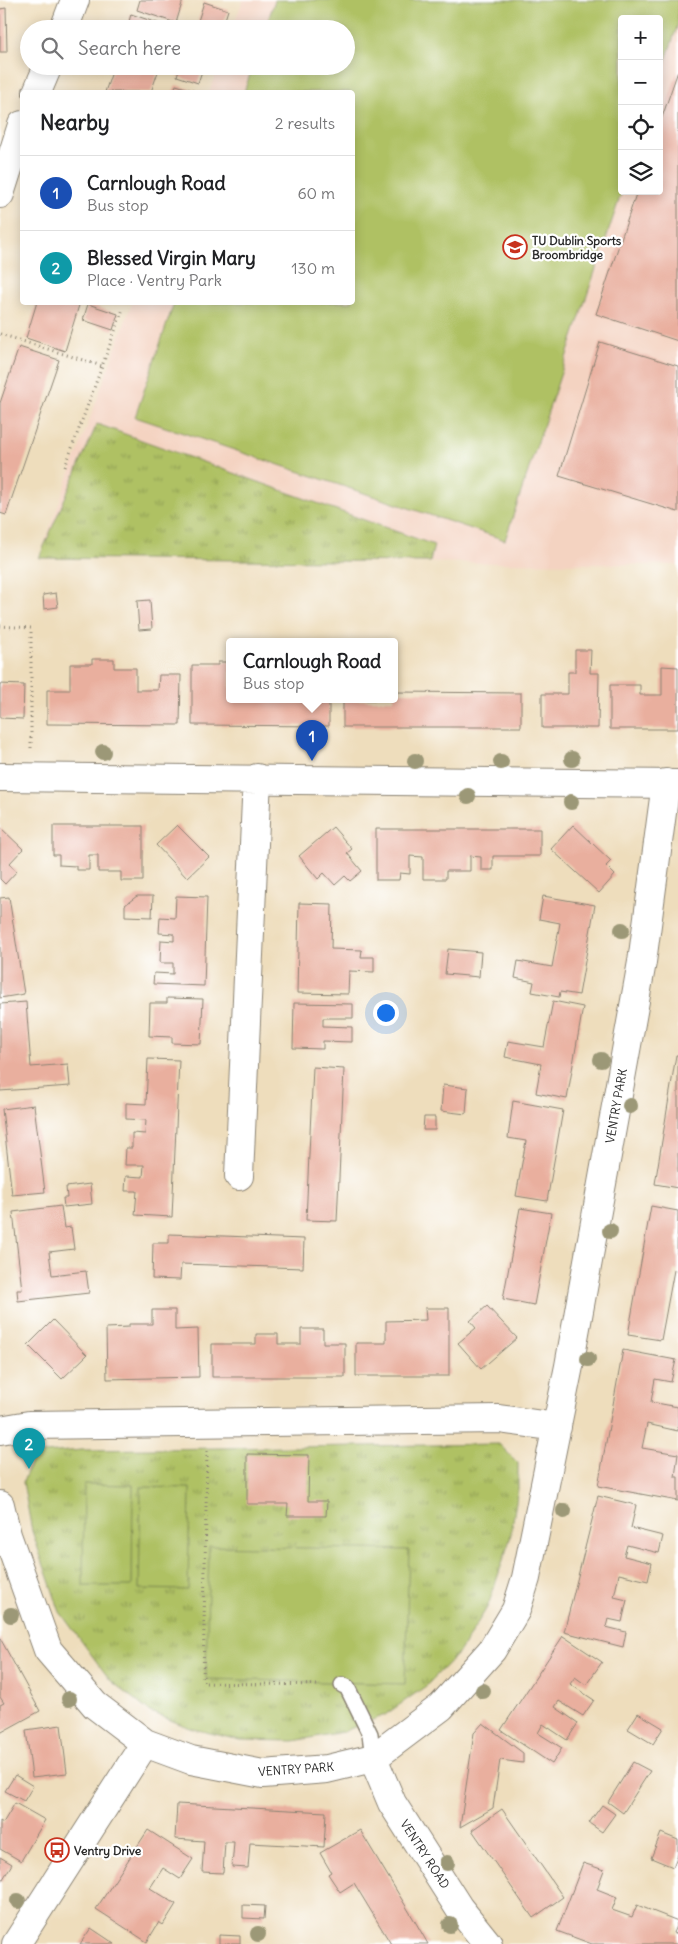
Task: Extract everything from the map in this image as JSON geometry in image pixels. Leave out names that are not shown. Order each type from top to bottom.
[{"type":"street","points":[[68,20],[76,0]]},
{"type":"street","points":[[38,90],[44,75]]},
{"type":"street","points":[[0,122],[20,124]]},
{"type":"street","points":[[0,194],[20,130]]},
{"type":"street","points":[[0,777],[672,783]]},
{"type":"street","points":[[240,1176],[257,778]]},
{"type":"street","name":"VENTRY PARK","points":[[0,1505],[7,1535],[48,1650],[95,1705],[145,1743],[191,1760],[262,1774],[327,1769],[373,1758],[441,1707],[492,1650],[516,1610],[526,1578],[557,1427],[642,962],[672,783]]},
{"type":"street","points":[[0,1430],[29,1425],[499,1419],[557,1427]]},
{"type":"street","points":[[16,1944],[145,1743]]},
{"type":"street","name":"VENTRY ROAD","points":[[373,1758],[392,1803],[459,1908],[488,1944]]},
{"type":"lane","points":[[342,1685],[347,1687],[370,1734],[373,1758]]},
{"type":"path","points":[[65,467],[123,309]]},
{"type":"path","points":[[0,334],[102,366]]},
{"type":"path","points":[[0,626],[31,628],[31,777]]},
{"type":"path","points":[[207,1424],[203,1683],[342,1685]]},
{"type":"shaded area","name":"TU Dublin Sports Broombridge","points":[[243,0],[678,0],[678,565],[39,558],[131,305],[355,305],[355,90],[210,90],[216,75],[355,75],[355,20],[235,20]]},
{"type":"green space","name":"TU Dublin Sports Broombridge","points":[[275,0],[678,0],[678,24],[663,68],[663,15],[618,15],[618,195],[621,195],[505,540],[135,417],[173,305],[355,305],[355,90],[245,90],[250,75],[355,75],[355,20],[268,20]]},
{"type":"green space","points":[[97,424],[434,545],[430,562],[39,558]]},
{"type":"green space","points":[[499,1444],[518,1463],[518,1489],[510,1539],[488,1606],[460,1651],[426,1686],[385,1715],[342,1732],[294,1741],[240,1740],[193,1729],[150,1712],[110,1680],[60,1612],[32,1531],[23,1482],[31,1462],[45,1453],[82,1450]]},
{"type":"green space","points":[[84,1484],[133,1485],[132,1586],[83,1586]]},
{"type":"green space","points":[[141,1487],[190,1488],[188,1590],[139,1589]]},
{"type":"green space","points":[[209,1546],[409,1550],[405,1684],[206,1679]]},
{"type":"building","points":[[140,0],[183,0],[177,20],[167,20],[137,10]]},
{"type":"building","points":[[204,2],[228,10],[225,20],[198,20]]},
{"type":"building","points":[[6,8],[7,52],[0,52],[0,9]]},
{"type":"building","points":[[131,14],[149,20],[129,20]]},
{"type":"building","points":[[678,71],[678,341],[596,314],[636,195],[663,195],[663,114]]},
{"type":"building","points":[[111,75],[157,75],[152,90],[106,90]]},
{"type":"building","points":[[177,75],[201,75],[198,83]]},
{"type":"building","points":[[176,85],[192,90],[174,90]]},
{"type":"building","points":[[36,305],[79,305],[65,351],[26,338]]},
{"type":"building","points":[[88,305],[118,314],[113,330],[83,320]]},
{"type":"building","points":[[600,342],[678,366],[678,512],[559,476]]},
{"type":"building","points":[[19,347],[59,360],[6,515],[0,513],[0,403]]},
{"type":"building","points":[[56,593],[58,607],[44,609],[43,595]]},
{"type":"building","points":[[150,600],[152,629],[139,630],[137,601]]},
{"type":"building","points":[[575,650],[591,650],[590,673],[599,673],[598,728],[542,728],[542,694],[568,694],[568,672],[575,672]]},
{"type":"building","points":[[92,659],[114,659],[114,668],[136,668],[136,690],[158,690],[159,675],[181,675],[180,725],[47,724],[47,690],[70,690],[70,664],[92,664]]},
{"type":"building","points":[[218,662],[226,662],[226,703],[329,703],[329,726],[192,725],[192,665],[218,665]]},
{"type":"building","points":[[662,666],[678,667],[678,729],[610,729],[610,685],[640,685],[640,695],[662,695]]},
{"type":"building","points":[[0,684],[24,685],[23,719],[0,718]]},
{"type":"building","points":[[398,692],[521,693],[521,727],[343,727],[343,703],[398,703]]},
{"type":"building","points":[[177,825],[209,857],[187,878],[156,845]]},
{"type":"building","points":[[573,825],[611,861],[606,866],[615,875],[599,893],[551,849]]},
{"type":"building","points":[[53,826],[143,826],[143,881],[121,881],[121,872],[98,872],[98,855],[89,855],[89,870],[76,870],[76,866],[59,865],[59,855],[53,855]]},
{"type":"building","points":[[0,827],[23,849],[9,864],[17,871],[5,884],[0,879]]},
{"type":"building","points":[[333,827],[352,849],[347,853],[362,871],[350,881],[345,876],[335,885],[324,873],[318,879],[299,856]]},
{"type":"building","points":[[376,829],[540,829],[540,856],[493,856],[493,870],[481,870],[481,857],[470,856],[470,871],[446,871],[446,879],[423,879],[423,857],[410,856],[410,874],[400,873],[399,880],[376,880]]},
{"type":"building","points":[[137,896],[153,896],[152,917],[125,916],[125,905]]},
{"type":"building","points":[[176,896],[207,897],[204,986],[153,984],[154,973],[173,974],[173,963],[160,963],[161,940],[174,941],[174,934],[159,933],[160,917],[175,918]]},
{"type":"building","points":[[543,896],[595,905],[579,995],[560,992],[559,997],[532,992],[534,982],[515,978],[518,961],[552,967],[560,923],[539,919]]},
{"type":"building","points":[[9,897],[24,994],[0,998],[0,898]]},
{"type":"building","points":[[299,903],[332,904],[331,949],[362,950],[361,957],[374,957],[374,972],[349,971],[348,994],[297,993]]},
{"type":"building","points":[[448,949],[481,952],[479,977],[445,974]]},
{"type":"building","points":[[167,998],[203,999],[201,1044],[172,1043],[172,1037],[149,1036],[150,1003],[167,1003]]},
{"type":"building","points":[[553,1001],[583,1007],[567,1099],[536,1093],[541,1064],[505,1057],[508,1041],[544,1047]]},
{"type":"building","points":[[26,1002],[31,1067],[68,1064],[70,1086],[0,1091],[0,1004]]},
{"type":"building","points":[[294,1003],[353,1004],[353,1018],[323,1018],[323,1026],[352,1027],[352,1042],[323,1041],[323,1049],[293,1048]]},
{"type":"building","points":[[676,1055],[678,1055],[678,1188],[655,1184]]},
{"type":"building","points":[[148,1059],[179,1060],[172,1217],[135,1215],[137,1191],[125,1191],[126,1176],[143,1177],[144,1165],[125,1165],[126,1148],[132,1148],[132,1133],[145,1134],[146,1120],[126,1119],[126,1103],[146,1104]]},
{"type":"building","points":[[313,1067],[344,1069],[337,1221],[306,1220]]},
{"type":"building","points":[[443,1085],[468,1088],[466,1114],[441,1111]]},
{"type":"building","points":[[513,1101],[563,1110],[547,1201],[516,1196],[526,1141],[508,1138]]},
{"type":"building","points":[[34,1105],[45,1192],[12,1195],[2,1109]]},
{"type":"building","points":[[424,1117],[435,1117],[435,1130],[423,1130]]},
{"type":"building","points":[[90,1184],[92,1204],[64,1207],[63,1198],[67,1198],[66,1187]]},
{"type":"building","points":[[61,1206],[64,1228],[71,1227],[74,1249],[49,1252],[52,1275],[86,1271],[89,1293],[18,1301],[17,1290],[22,1290],[13,1212]]},
{"type":"building","points":[[651,1206],[678,1211],[678,1271],[674,1270],[661,1340],[628,1335]]},
{"type":"building","points":[[520,1208],[551,1213],[534,1305],[503,1299]]},
{"type":"building","points":[[169,1234],[304,1239],[303,1268],[181,1264],[180,1280],[152,1279],[153,1243],[169,1243]]},
{"type":"building","points":[[487,1306],[517,1338],[481,1369],[458,1343],[476,1328],[470,1321]]},
{"type":"building","points":[[425,1308],[449,1308],[449,1376],[356,1376],[356,1343],[386,1343],[386,1321],[426,1320]]},
{"type":"building","points":[[152,1310],[175,1310],[175,1330],[198,1329],[199,1377],[107,1379],[106,1328],[129,1327],[129,1324],[152,1324]]},
{"type":"building","points":[[53,1320],[87,1355],[62,1379],[28,1345]]},
{"type":"building","points":[[301,1329],[323,1329],[323,1343],[345,1343],[345,1377],[212,1377],[212,1344],[256,1344],[256,1334],[278,1334],[278,1344],[301,1344]]},
{"type":"building","points":[[623,1350],[676,1360],[671,1382],[655,1379],[651,1402],[678,1407],[678,1431],[647,1424],[642,1448],[678,1454],[675,1477],[678,1477],[678,1501],[598,1486]]},
{"type":"building","points":[[247,1454],[309,1455],[308,1501],[327,1501],[326,1516],[287,1516],[288,1504],[247,1504]]},
{"type":"building","points":[[598,1496],[636,1505],[631,1528],[663,1536],[659,1553],[627,1545],[624,1556],[652,1563],[648,1581],[619,1574],[614,1597],[627,1600],[622,1622],[608,1619],[606,1627],[626,1632],[623,1647],[564,1632]]},
{"type":"building","points":[[563,1636],[602,1662],[586,1685],[575,1677],[570,1684],[594,1700],[583,1716],[559,1701],[555,1707],[578,1723],[567,1740],[543,1724],[538,1733],[562,1748],[552,1764],[501,1730]]},
{"type":"building","points":[[0,1638],[40,1711],[0,1733],[0,1705],[4,1703],[0,1697]]},
{"type":"building","points":[[638,1713],[663,1728],[653,1744],[628,1729]]},
{"type":"building","points":[[483,1723],[523,1753],[523,1763],[500,1760],[493,1808],[460,1827],[474,1733]]},
{"type":"building","points":[[61,1725],[67,1773],[32,1777],[26,1730]]},
{"type":"building","points":[[633,1762],[650,1771],[623,1813],[608,1802]]},
{"type":"building","points":[[15,1775],[33,1786],[24,1801],[5,1791]]},
{"type":"building","points":[[15,1803],[45,1820],[21,1861],[0,1849],[0,1821],[3,1823]]},
{"type":"building","points":[[177,1804],[326,1812],[324,1847],[250,1843],[248,1868],[232,1867],[234,1842],[225,1842],[223,1873],[202,1872],[204,1841],[175,1839]]},
{"type":"building","points":[[602,1805],[615,1814],[602,1832],[589,1823]]},
{"type":"building","points":[[502,1809],[563,1897],[533,1918],[472,1830]]},
{"type":"building","points":[[148,1830],[193,1859],[180,1879],[163,1868],[150,1888],[176,1904],[163,1925],[159,1922],[147,1942],[96,1909]]},
{"type":"building","points":[[360,1830],[428,1944],[391,1944],[354,1883],[340,1892],[328,1874],[331,1872],[320,1853]]},
{"type":"building","points":[[661,1833],[678,1840],[678,1854],[673,1867],[651,1858]]},
{"type":"building","points":[[0,1857],[12,1864],[0,1884]]},
{"type":"building","points":[[583,1863],[604,1870],[597,1889],[617,1897],[612,1910],[632,1917],[637,1905],[678,1921],[673,1933],[678,1935],[678,1944],[592,1944],[557,1931]]},
{"type":"building","points":[[243,1905],[265,1906],[264,1919],[243,1918]]},
{"type":"building","points":[[91,1928],[115,1944],[80,1944]]},
{"type":"building","points":[[219,1935],[240,1936],[240,1944],[219,1944]]},
{"type":"place","name":"TU Dublin Sports Broombridge","points":[[515,247]]},
{"type":"place","name":"Carnlough Road","points":[[312,761]]},
{"type":"place","name":"Blessed Virgin Mary","points":[[29,1469]]},
{"type":"place","name":"Ventry Drive","points":[[57,1850]]}]
